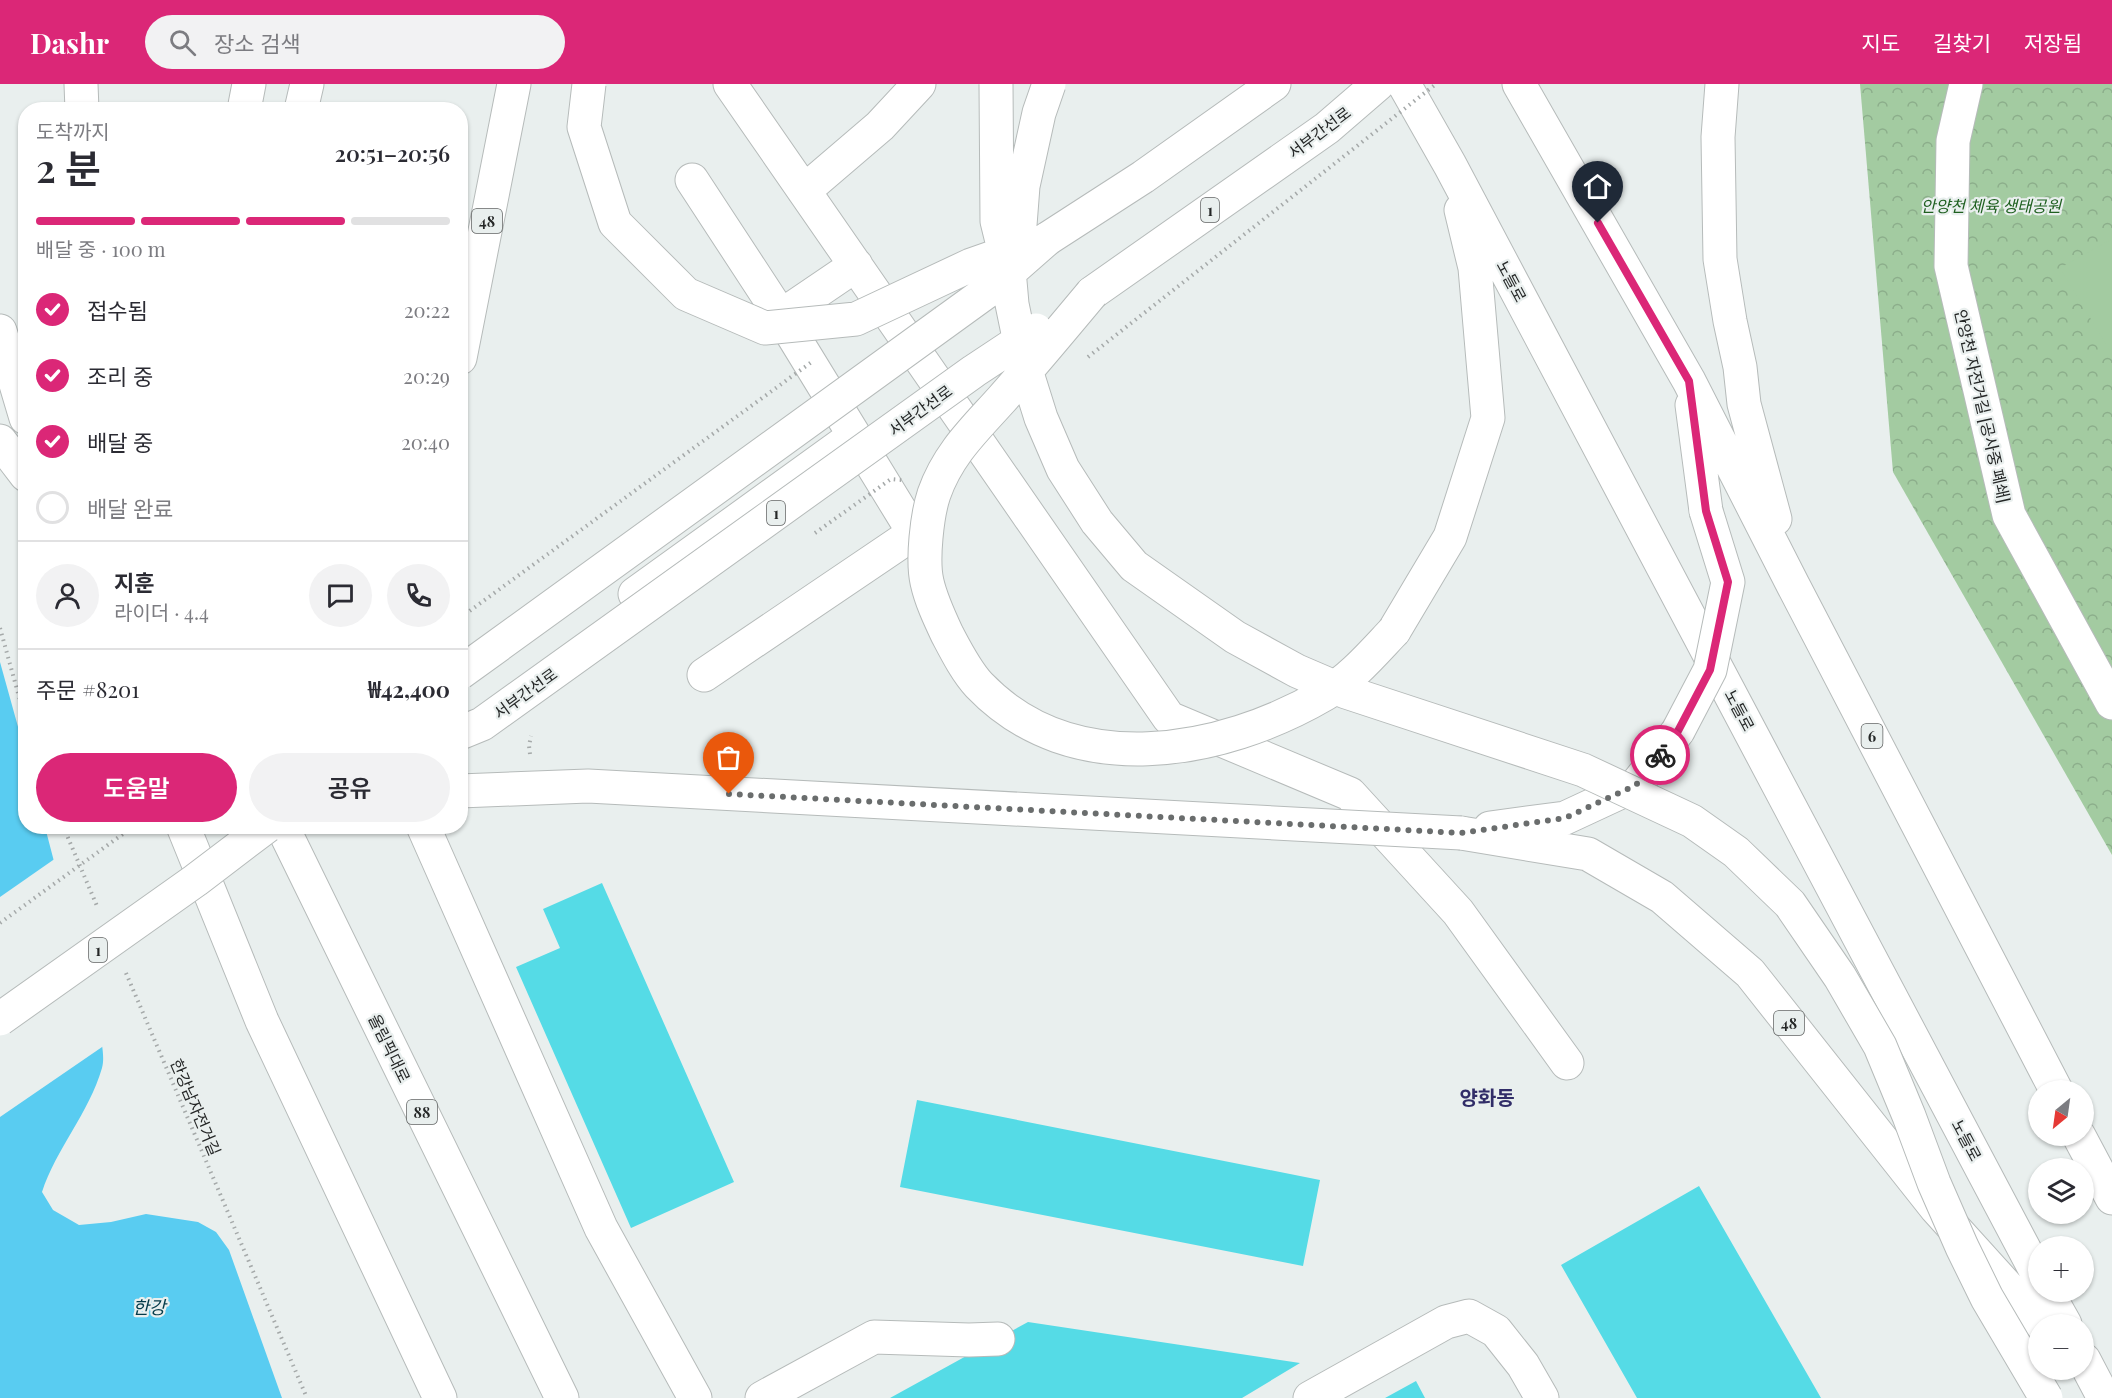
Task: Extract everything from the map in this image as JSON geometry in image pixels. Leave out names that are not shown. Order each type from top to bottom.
[{"type":"main road","points":[[81,84],[82,102]]},
{"type":"main road","points":[[246,102],[249,84]]},
{"type":"main road","points":[[303,102],[307,84]]},
{"type":"main road","name":"48","points":[[468,317],[514,84]]},
{"type":"main road","points":[[589,84],[584,127],[615,223],[686,294],[765,328],[856,319],[971,265],[1047,239]]},
{"type":"main road","points":[[730,84],[1169,718],[1350,794],[1458,912],[1567,1064]]},
{"type":"main road","points":[[804,191],[880,126],[919,84]]},
{"type":"main road","points":[[996,84],[997,221],[1009,270],[1012,304],[1025,367],[1041,418],[1063,469],[1097,522],[1134,566],[1235,637],[1297,671],[1346,692],[1583,770],[1692,821],[1736,852],[1790,904],[1840,977],[1880,1046],[1962,1247],[1987,1298],[2046,1398]]},
{"type":"main road","points":[[1009,270],[1020,225],[1023,186],[1039,113],[1049,84]]},
{"type":"main road","points":[[468,667],[989,290],[1047,239],[1143,177],[1274,84]]},
{"type":"main road","name":"서부간선로","points":[[468,730],[482,724],[975,371],[1092,293],[1328,128],[1378,84]]},
{"type":"main road","name":"노들로","points":[[1404,84],[1450,165],[2028,1256]]},
{"type":"main road","name":"6","points":[[1519,84],[1689,381],[1792,585],[2051,1080]]},
{"type":"main road","points":[[1722,84],[1718,137],[1720,259],[1740,367],[1744,404],[1792,585]]},
{"type":"main road","name":"안양천 자전거길 [공사중 폐쇄]","points":[[1966,84],[1953,141],[1951,266],[1990,436],[2009,515],[2112,703]]},
{"type":"main road","points":[[1092,293],[1000,401],[970,431],[946,468],[933,496],[926,539],[927,580],[937,613],[956,653],[979,685],[1012,713],[1052,735],[1095,747],[1134,750],[1224,739],[1303,706],[1327,693],[1356,670],[1394,631],[1450,537],[1488,418],[1475,268],[1450,165]]},
{"type":"main road","points":[[692,180],[781,316],[914,533],[704,675]]},
{"type":"main road","points":[[781,316],[856,265]]},
{"type":"main road","points":[[0,331],[18,391]]},
{"type":"main road","points":[[1461,833],[1565,818],[1636,785],[1678,731],[1710,670],[1728,582],[1706,511],[1689,381]]},
{"type":"main road","points":[[635,594],[854,436]]},
{"type":"main road","points":[[0,441],[18,465]]},
{"type":"main road","name":"48","points":[[468,791],[588,786],[1461,833],[1588,854],[1662,897],[1750,973],[1936,1208],[2031,1314]]},
{"type":"main road","points":[[186,834],[262,1021],[440,1398]]},
{"type":"main road","name":"1","points":[[0,1019],[196,880],[256,834]]},
{"type":"main road","name":"올림픽대로","points":[[286,834],[562,1398]]},
{"type":"main road","points":[[427,834],[601,1228],[695,1398]]},
{"type":"main road","points":[[2084,1146],[2112,1198]]},
{"type":"main road","points":[[1310,1398],[1446,1322],[1469,1316],[1496,1331],[1523,1365],[1542,1398]]},
{"type":"main road","points":[[762,1398],[874,1337],[998,1339]]},
{"type":"path","points":[[1083,361],[1436,84]]},
{"type":"path","points":[[468,612],[827,350],[830,322]]},
{"type":"path","points":[[0,628],[18,693]]},
{"type":"path","points":[[66,834],[100,914]]},
{"type":"path","points":[[0,923],[123,834]]},
{"type":"path","name":"한강남자전거길","points":[[123,968],[307,1398]]},
{"type":"green space","name":"안양천 체육 생태공원","points":[[1860,84],[2112,84],[2112,855],[1893,472]]},
{"type":"green space","points":[[2112,239],[2112,354],[2060,268]]},
{"type":"water","name":"한강","points":[[0,662],[18,727],[18,834],[47,834],[103,1054],[103,1065],[89,1100],[55,1161],[42,1192],[53,1210],[79,1225],[111,1222],[146,1214],[198,1222],[216,1232],[229,1250],[282,1398],[0,1398]]},
{"type":"pier","points":[[56,858],[105,1045],[0,1117],[0,897]]},
{"type":"building","points":[[602,883],[734,1182],[631,1228],[516,967],[560,948],[543,909]]},
{"type":"building","points":[[917,1100],[1320,1180],[1303,1266],[900,1187]]},
{"type":"building","points":[[1699,1186],[1821,1398],[1637,1398],[1561,1265]]},
{"type":"building","points":[[1028,1322],[1300,1363],[1242,1398],[890,1398]]},
{"type":"building","points":[[1416,1381],[1425,1398],[1385,1398]]},
{"type":"way so far","points":[[729,794],[1461,833],[1565,818],[1636,785],[1660,755]]},
{"type":"district","name":"양화동","points":[[1487,1096]]},
{"type":"route","points":[[1598,223],[1689,381],[1706,511],[1728,582],[1710,670],[1678,731],[1660,755]]}]
